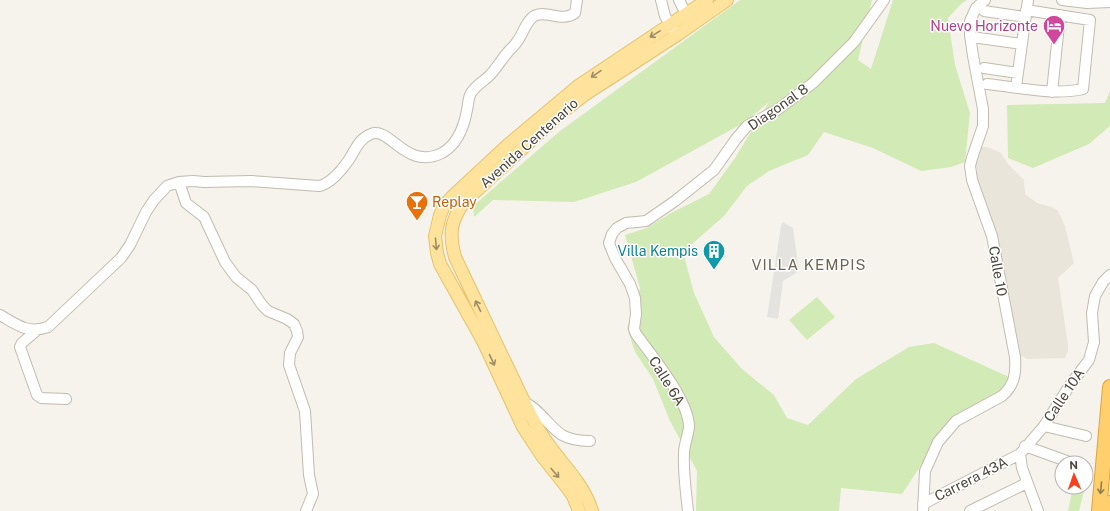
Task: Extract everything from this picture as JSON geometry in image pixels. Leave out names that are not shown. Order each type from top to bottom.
[{"type":"highway","points":[[1099,511],[1110,387]]},
{"type":"highway","points":[[1109,511],[1110,503]]},
{"type":"main road","name":"Avenida Centenario","points":[[689,19],[707,0]]},
{"type":"main road","name":"Avenida Centenario","points":[[579,511],[573,496],[542,456],[523,427],[483,341],[440,264],[435,236],[440,215],[444,206],[452,197],[551,107],[578,86],[619,65],[689,19],[727,0]]},
{"type":"main road","name":"Avenida Centenario","points":[[592,511],[578,482],[542,434],[524,402],[455,257],[451,243],[453,224],[457,212],[464,202],[560,114],[619,65]]},
{"type":"street","points":[[66,399],[41,398],[37,395],[20,346],[36,331],[48,327],[121,258],[130,245],[146,212],[154,200],[167,186],[193,180],[204,182],[251,181],[319,186],[324,185],[336,175],[349,160],[355,148],[364,139],[377,132],[385,135],[410,154],[422,157],[433,156],[443,152],[454,144],[460,134],[470,95],[476,87],[489,76],[517,43],[529,21],[535,15],[545,14],[557,17],[569,17],[575,13],[577,0]]},
{"type":"street","points":[[661,0],[665,16],[673,30]]},
{"type":"street","points":[[679,0],[689,19]]},
{"type":"street","name":"Diagonal 8","points":[[646,221],[675,201],[714,170],[747,126],[777,110],[813,83],[854,42],[884,0]]},
{"type":"street","name":"Calle 10","points":[[923,507],[925,471],[938,442],[956,421],[1002,396],[1013,383],[1015,373],[1015,357],[992,236],[972,180],[970,166],[983,126],[983,110],[973,56],[970,21],[976,8],[985,0]]},
{"type":"street","points":[[1062,0],[1088,3],[1110,2]]},
{"type":"street","points":[[1016,87],[1027,9]]},
{"type":"street","points":[[984,11],[1027,9],[1090,20],[1083,89],[1069,92],[1052,92],[987,84]]},
{"type":"street","points":[[1052,92],[1060,15]]},
{"type":"street","points":[[972,37],[1022,44]]},
{"type":"street","points":[[984,68],[1018,73]]},
{"type":"street","points":[[179,182],[186,203],[204,217],[225,262],[236,276],[252,290],[268,311],[287,319],[294,324],[297,331],[298,337],[290,353],[289,365],[305,411],[309,475],[313,494],[306,511]]},
{"type":"street","name":"Calle 6A","points":[[646,221],[626,223],[617,228],[612,234],[609,243],[615,258],[630,284],[635,298],[636,314],[634,328],[636,334],[667,376],[686,413],[689,427],[684,442],[684,454],[688,511]]},
{"type":"street","name":"Calle 10A","points":[[1023,450],[1044,426],[1070,385],[1089,360],[1094,342],[1092,313],[1096,296],[1110,275]]},
{"type":"street","points":[[0,315],[20,327],[36,331]]},
{"type":"street","points":[[524,402],[537,410],[563,435],[574,440],[590,441]]},
{"type":"street","points":[[1044,426],[1086,436]]},
{"type":"street","points":[[1037,511],[1022,468],[1023,450],[1054,458]]},
{"type":"street","name":"Carrera 43A","points":[[923,507],[1023,450]]},
{"type":"street","points":[[970,511],[1027,483]]},
{"type":"shaded area","points":[[978,146],[990,148],[1001,153],[1008,164],[1024,180],[1025,194],[1037,203],[1052,207],[1058,211],[1065,226],[1074,263],[1058,278],[1068,345],[1068,351],[1065,358],[1027,359],[1020,355],[1008,297],[977,180],[976,164]]},
{"type":"shaded area","points":[[783,222],[793,228],[799,271],[783,281],[778,319],[767,317],[781,226]]},
{"type":"green space","points":[[740,0],[872,0],[858,60],[871,69],[893,0],[967,0],[961,4],[948,18],[955,65],[970,113],[965,162],[951,167],[921,171],[873,148],[824,132],[808,155],[769,171],[747,186],[724,216],[683,252],[694,293],[714,337],[742,369],[774,395],[787,418],[808,425],[856,379],[909,347],[934,343],[1009,377],[1001,394],[937,441],[902,494],[841,488],[839,511],[696,511],[697,471],[670,421],[653,379],[635,352],[627,328],[640,288],[625,235],[647,228],[671,213],[709,194],[735,158],[769,102],[747,121],[636,182],[574,202],[493,200],[474,217],[473,206],[560,131]]},
{"type":"green space","points":[[1110,91],[1110,126],[1089,144],[1033,168],[1008,158],[1007,105],[1105,103]]},
{"type":"green space","points":[[817,297],[835,317],[807,340],[789,320]]},
{"type":"green space","points":[[1071,495],[1083,495],[1079,511],[1068,511]]},
{"type":"place","name":"Nuevo Horizonte","points":[[1054,46]]},
{"type":"place","name":"Replay","points":[[417,222]]},
{"type":"place","name":"Villa Kempis","points":[[714,270]]},
{"type":"district","name":"VILLA KEMPIS","points":[[809,264]]}]
